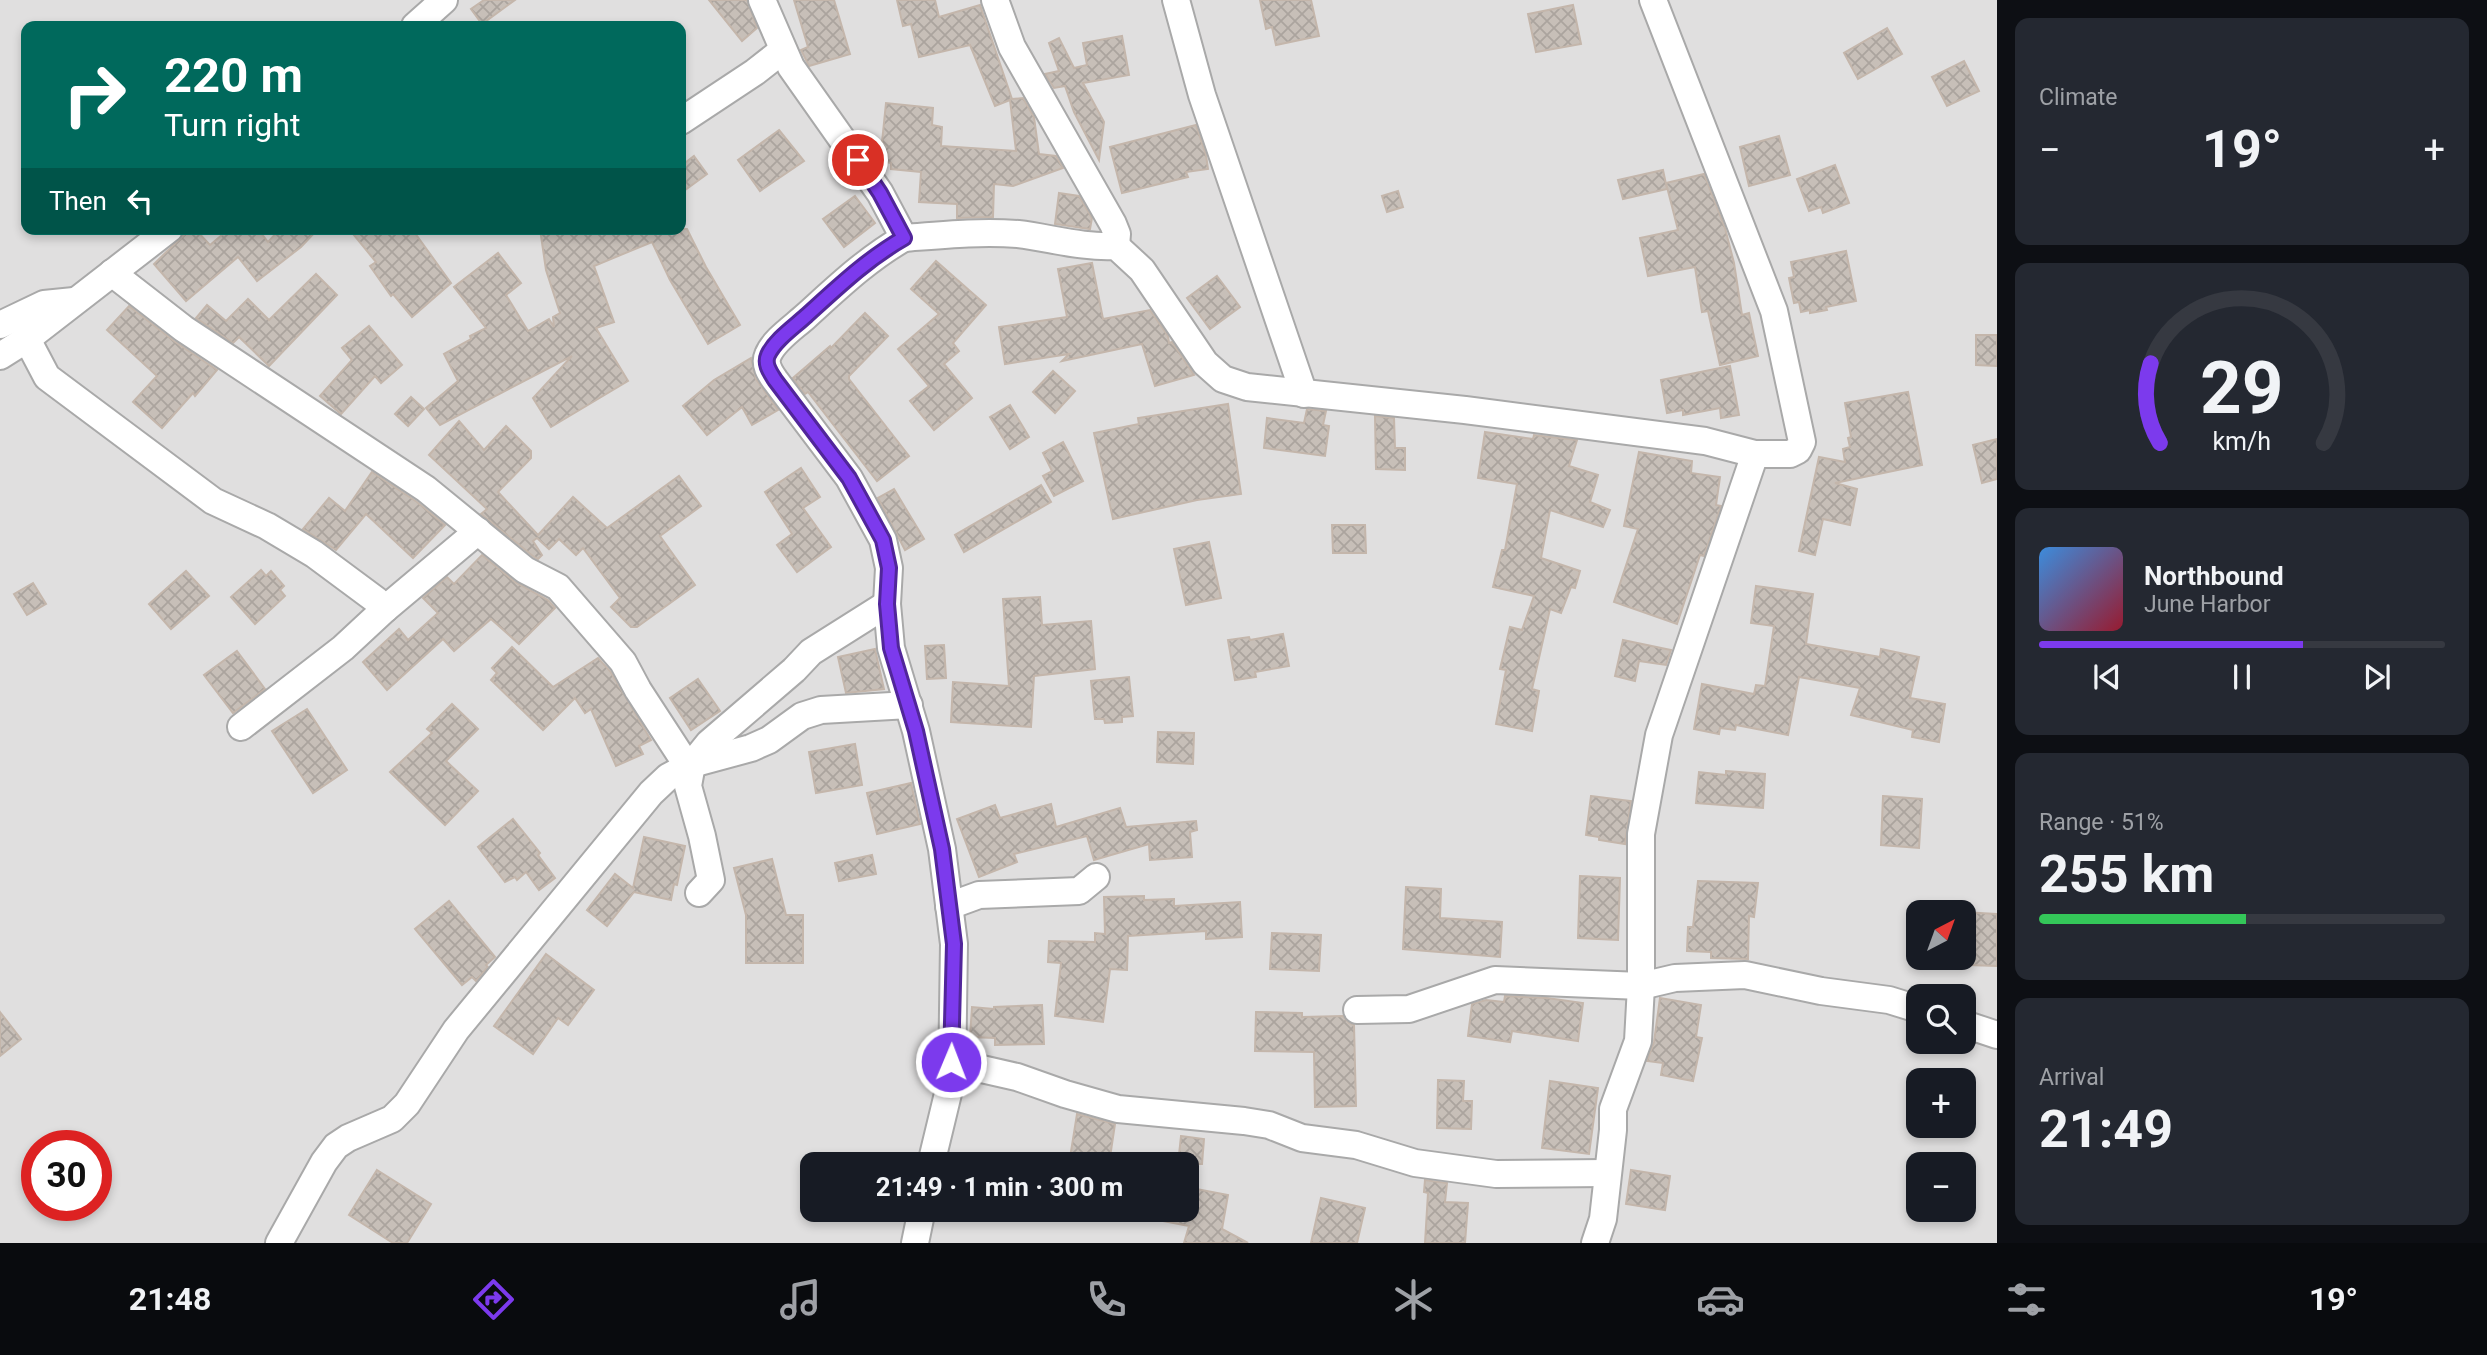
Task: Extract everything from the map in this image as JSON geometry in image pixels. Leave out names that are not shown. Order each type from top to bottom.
[{"type":"street","points":[[421,21],[444,0]]},
{"type":"street","points":[[762,0],[791,67],[880,193],[904,238]]},
{"type":"street","points":[[995,0],[1012,47],[1113,224],[1117,234],[1116,246]]},
{"type":"street","points":[[1176,0],[1202,94],[1304,394]]},
{"type":"street","points":[[934,1152],[952,1077],[954,944],[942,849],[909,705],[891,648],[887,604],[889,568],[883,540],[849,478],[775,380],[768,369],[768,353],[786,333],[856,271],[904,238],[971,232],[1018,234],[1116,246],[1142,270],[1205,363],[1223,379],[1247,387],[1465,410],[1705,441],[1755,454],[1790,454],[1798,450],[1802,442],[1774,311],[1653,0]]},
{"type":"street","points":[[686,118],[783,50]]},
{"type":"street","points":[[0,356],[27,340],[113,273],[156,235]]},
{"type":"street","points":[[113,273],[184,329],[426,489],[525,570],[558,587],[623,662],[681,756],[692,764]]},
{"type":"street","points":[[0,325],[44,304],[76,301]]},
{"type":"street","points":[[27,340],[47,377],[214,501],[267,526],[314,554],[385,609]]},
{"type":"street","points":[[1595,1243],[1603,1219],[1614,1109],[1638,1041],[1642,986],[1641,834],[1649,782],[1659,735],[1755,454]]},
{"type":"street","points":[[240,727],[343,648],[478,531]]},
{"type":"street","points":[[699,894],[711,880],[688,786],[692,764],[727,726],[794,670],[811,652],[887,604]]},
{"type":"street","points":[[279,1243],[324,1162],[336,1146],[392,1119],[407,1104],[456,1030],[651,793],[668,777],[692,764],[751,748],[769,740],[803,716],[812,713],[909,705]]},
{"type":"street","points":[[949,906],[979,895],[1079,891],[1096,877]]},
{"type":"street","points":[[1357,1010],[1409,1009],[1495,980],[1642,986],[1675,978],[1745,975],[1906,1005]]},
{"type":"street","points":[[1976,1028],[1997,1035]]},
{"type":"street","points":[[951,1062],[1017,1077],[1118,1109],[1257,1123],[1303,1138],[1356,1144],[1415,1163],[1496,1174],[1607,1173]]},
{"type":"street","points":[[915,1243],[919,1222]]},
{"type":"shaded area","points":[[0,0],[1997,0],[1997,1243],[0,1243]]},
{"type":"building","points":[[484,0],[515,0],[486,21],[480,21],[471,9]]},
{"type":"building","points":[[709,0],[747,0],[757,28],[742,41]]},
{"type":"building","points":[[794,0],[834,0],[850,54],[809,66],[801,50],[808,47]]},
{"type":"building","points":[[897,0],[935,0],[939,17],[980,5],[1012,99],[1023,98],[1034,117],[1039,154],[1056,156],[1063,168],[1013,186],[994,184],[993,217],[957,218],[957,204],[919,202],[921,172],[891,169],[891,163],[886,162],[887,152],[881,152],[886,103],[933,108],[932,125],[942,127],[941,146],[1016,151],[1010,100],[995,106],[970,45],[919,57],[911,24],[903,26]]},
{"type":"building","points":[[1260,0],[1311,0],[1319,36],[1276,45],[1272,27],[1266,29]]},
{"type":"building","points":[[1573,5],[1581,44],[1536,52],[1528,14]]},
{"type":"building","points":[[1887,28],[1902,54],[1858,79],[1844,53]]},
{"type":"building","points":[[1122,36],[1129,75],[1083,83],[1104,122],[1099,160],[1074,112],[1065,86],[1054,88],[1045,74],[1059,71],[1049,43],[1059,38],[1074,68],[1087,65],[1083,43]]},
{"type":"building","points":[[1964,61],[1979,91],[1947,106],[1932,77]]},
{"type":"building","points":[[1196,125],[1208,169],[1186,172],[1188,177],[1122,193],[1110,147]]},
{"type":"building","points":[[779,130],[804,161],[760,191],[738,160]]},
{"type":"building","points":[[1779,136],[1790,175],[1749,186],[1740,147]]},
{"type":"building","points":[[694,156],[707,174],[686,189],[686,162]]},
{"type":"building","points":[[1835,165],[1849,203],[1823,213],[1821,207],[1809,211],[1797,179]]},
{"type":"building","points":[[1663,170],[1667,189],[1623,199],[1618,180]]},
{"type":"building","points":[[1704,174],[1725,228],[1734,263],[1742,315],[1749,313],[1758,356],[1720,365],[1708,311],[1702,312],[1695,267],[1648,276],[1640,238],[1678,230],[1666,183]]},
{"type":"building","points":[[1398,191],[1403,207],[1387,212],[1382,196]]},
{"type":"building","points":[[1059,193],[1079,196],[1092,218],[1090,229],[1055,224]]},
{"type":"building","points":[[855,196],[875,223],[844,247],[823,219]]},
{"type":"building","points":[[687,229],[740,325],[708,344],[670,280],[652,242],[594,266],[614,322],[596,328],[628,381],[551,427],[533,398],[572,356],[440,425],[426,408],[458,381],[444,354],[486,328],[454,287],[498,253],[521,283],[506,295],[528,331],[549,319],[554,327],[553,317],[560,313],[546,270],[541,235],[686,235]]},
{"type":"building","points":[[184,235],[201,235],[210,245],[222,235],[263,235],[268,242],[274,235],[312,235],[257,281],[238,257],[186,301],[154,264]]},
{"type":"building","points":[[354,235],[416,235],[451,283],[412,317],[393,294],[391,296],[370,266],[376,262]]},
{"type":"building","points":[[1846,251],[1856,301],[1826,307],[1827,310],[1801,312],[1799,302],[1794,303],[1789,278],[1794,277],[1791,262]]},
{"type":"building","points":[[936,261],[986,305],[953,343],[959,351],[944,364],[972,398],[934,430],[910,401],[929,386],[898,349],[939,314],[911,289]]},
{"type":"building","points":[[1092,263],[1103,319],[1150,310],[1168,336],[1169,343],[1172,342],[1194,375],[1155,386],[1142,344],[1062,361],[1069,354],[1005,364],[999,327],[1067,317],[1058,269]]},
{"type":"building","points":[[316,274],[337,295],[269,366],[239,337],[233,343],[196,318],[207,305],[226,321],[248,299],[269,320]]},
{"type":"building","points":[[1217,276],[1240,307],[1210,329],[1187,298]]},
{"type":"building","points":[[129,306],[217,370],[162,428],[133,402],[157,376],[107,330]]},
{"type":"building","points":[[865,313],[888,336],[849,379],[909,456],[877,481],[808,392],[805,394],[793,378],[830,346],[831,348]]},
{"type":"building","points":[[369,326],[402,365],[381,383],[375,376],[341,414],[320,396],[352,360],[342,348]]},
{"type":"building","points":[[1976,335],[1997,335],[1997,366],[1976,365]]},
{"type":"building","points":[[751,358],[756,379],[778,410],[752,425],[742,407],[707,435],[683,406],[714,380]]},
{"type":"building","points":[[1730,366],[1739,415],[1721,418],[1720,408],[1683,415],[1683,410],[1667,413],[1661,380]]},
{"type":"building","points":[[1053,371],[1075,391],[1055,413],[1033,392]]},
{"type":"building","points":[[1908,392],[1922,465],[1835,483],[1857,489],[1850,525],[1823,519],[1815,555],[1799,551],[1819,457],[1845,462],[1843,449],[1850,447],[1848,438],[1851,437],[1845,403]]},
{"type":"building","points":[[411,397],[424,409],[408,426],[395,414]]},
{"type":"building","points":[[1228,404],[1241,494],[1197,500],[1113,519],[1094,433],[1139,424],[1138,418]]},
{"type":"building","points":[[1010,405],[1029,437],[1010,449],[990,417]]},
{"type":"building","points":[[1307,409],[1326,411],[1323,425],[1329,426],[1325,456],[1264,448],[1267,418],[1304,423]]},
{"type":"building","points":[[1375,416],[1394,418],[1395,448],[1405,448],[1405,470],[1376,469]]},
{"type":"building","points":[[459,421],[484,450],[506,426],[531,451],[531,458],[498,492],[538,535],[573,497],[607,528],[679,476],[701,506],[660,536],[695,585],[637,627],[631,627],[611,607],[620,598],[583,548],[576,555],[559,539],[549,549],[537,538],[533,541],[542,555],[538,559],[534,557],[481,514],[487,509],[429,455]]},
{"type":"building","points":[[1485,432],[1533,439],[1534,435],[1577,440],[1569,466],[1598,475],[1590,502],[1610,510],[1603,527],[1550,510],[1541,558],[1580,571],[1575,588],[1571,587],[1561,613],[1550,609],[1532,689],[1539,691],[1532,731],[1496,724],[1506,670],[1500,669],[1510,627],[1522,630],[1534,596],[1493,587],[1502,550],[1505,550],[1517,484],[1478,478]]},
{"type":"building","points":[[1997,439],[1997,479],[1982,483],[1973,445]]},
{"type":"building","points":[[1063,442],[1083,481],[1054,496],[1043,476],[1052,471],[1043,453]]},
{"type":"building","points":[[1639,452],[1692,461],[1691,473],[1720,477],[1716,505],[1721,506],[1704,556],[1700,555],[1677,624],[1614,602],[1638,529],[1624,526]]},
{"type":"building","points":[[801,468],[820,497],[803,508],[831,547],[797,572],[777,545],[792,534],[765,492]]},
{"type":"building","points":[[372,472],[417,502],[445,525],[413,558],[366,514],[336,550],[303,529],[329,498],[345,511]]},
{"type":"building","points":[[1041,485],[1051,502],[964,552],[955,535]]},
{"type":"building","points":[[894,489],[924,539],[905,550],[878,498]]},
{"type":"building","points":[[1332,525],[1365,525],[1366,553],[1333,553]]},
{"type":"building","points":[[1209,542],[1221,598],[1186,605],[1174,549]]},
{"type":"building","points":[[482,555],[515,582],[548,600],[555,608],[519,644],[491,619],[454,651],[443,639],[387,690],[363,662],[399,629],[408,640],[438,613],[423,598],[447,577],[454,584]]},
{"type":"building","points":[[261,570],[266,576],[271,571],[284,586],[280,590],[285,596],[255,624],[231,597]]},
{"type":"building","points":[[186,571],[209,596],[171,629],[149,604]]},
{"type":"building","points":[[33,583],[46,604],[27,615],[14,594]]},
{"type":"building","points":[[1756,586],[1813,594],[1806,644],[1880,657],[1881,649],[1919,657],[1910,698],[1945,704],[1939,742],[1912,737],[1913,730],[1851,715],[1860,688],[1799,677],[1788,735],[1736,725],[1735,730],[1720,728],[1719,734],[1694,729],[1702,684],[1754,694],[1756,685],[1765,686],[1774,626],[1751,623]]},
{"type":"building","points":[[1040,597],[1042,625],[1091,621],[1095,669],[1034,676],[1031,727],[951,722],[953,682],[1009,686],[1003,599]]},
{"type":"building","points":[[1283,634],[1289,666],[1255,672],[1256,677],[1235,680],[1228,640],[1249,637],[1250,640]]},
{"type":"building","points":[[1623,640],[1671,650],[1666,665],[1639,661],[1635,681],[1615,676]]},
{"type":"building","points":[[944,645],[946,678],[927,679],[925,646]]},
{"type":"building","points":[[512,647],[553,687],[598,658],[610,671],[651,740],[639,746],[643,754],[616,766],[591,709],[585,713],[575,698],[543,730],[491,680],[497,673],[492,668]]},
{"type":"building","points":[[875,649],[884,689],[846,693],[838,657]]},
{"type":"building","points":[[237,651],[265,689],[233,713],[204,675]]},
{"type":"building","points":[[1129,677],[1133,716],[1122,717],[1122,722],[1105,723],[1104,719],[1095,719],[1091,681]]},
{"type":"building","points":[[698,679],[720,711],[691,730],[670,698]]},
{"type":"building","points":[[452,704],[478,729],[446,761],[478,791],[445,825],[390,772],[432,733],[427,729]]},
{"type":"building","points":[[307,709],[347,770],[313,793],[272,731]]},
{"type":"building","points":[[1158,732],[1194,733],[1193,764],[1157,762]]},
{"type":"building","points":[[855,744],[862,785],[816,793],[809,752]]},
{"type":"building","points":[[1726,771],[1765,774],[1763,808],[1696,803],[1699,772],[1726,775]]},
{"type":"building","points":[[911,783],[920,824],[877,834],[867,793]]},
{"type":"building","points":[[1591,796],[1631,801],[1625,844],[1586,835]]},
{"type":"building","points":[[1883,796],[1922,799],[1919,848],[1881,845]]},
{"type":"building","points":[[1051,804],[1056,827],[1120,808],[1126,827],[1196,821],[1197,830],[1190,832],[1192,857],[1150,860],[1149,844],[1094,860],[1087,836],[1014,854],[1017,862],[979,877],[957,819],[995,805],[1000,818]]},
{"type":"building","points":[[513,819],[540,853],[538,855],[555,878],[539,890],[526,872],[517,880],[515,877],[505,882],[478,847]]},
{"type":"building","points":[[644,837],[685,846],[671,900],[634,892],[607,926],[587,910],[615,874],[633,888]]},
{"type":"building","points":[[872,855],[876,874],[839,881],[835,863]]},
{"type":"building","points":[[772,859],[786,915],[803,915],[803,963],[746,963],[746,915],[734,868]]},
{"type":"building","points":[[1580,876],[1620,878],[1618,940],[1578,938]]},
{"type":"building","points":[[1698,881],[1758,883],[1754,917],[1749,916],[1748,959],[1711,958],[1711,952],[1687,951],[1688,927],[1693,927]]},
{"type":"building","points":[[1406,887],[1441,889],[1440,918],[1502,922],[1500,957],[1403,949]]},
{"type":"building","points":[[1144,896],[1144,900],[1174,899],[1174,906],[1240,902],[1242,937],[1206,939],[1206,931],[1128,936],[1127,970],[1110,969],[1103,1022],[1055,1016],[1061,963],[1048,962],[1049,941],[1095,942],[1095,933],[1105,934],[1104,897]]},
{"type":"building","points":[[449,901],[495,957],[476,981],[472,977],[462,985],[415,929]]},
{"type":"building","points":[[1976,913],[1997,914],[1997,966],[1976,965]]},
{"type":"building","points":[[1272,933],[1321,935],[1319,971],[1270,969]]},
{"type":"building","points":[[546,954],[594,990],[568,1025],[558,1018],[533,1054],[494,1026]]},
{"type":"building","points":[[1505,996],[1583,1003],[1578,1041],[1512,1031],[1510,1042],[1468,1036],[1472,1004],[1486,1000],[1504,1002]]},
{"type":"building","points":[[1660,998],[1701,1005],[1696,1037],[1702,1038],[1693,1081],[1661,1075],[1663,1063],[1647,1061],[1654,1042]]},
{"type":"building","points":[[1042,1005],[1044,1044],[995,1045],[995,1038],[970,1037],[972,1007],[994,1009]]},
{"type":"building","points":[[0,1012],[21,1039],[0,1056]]},
{"type":"building","points":[[1256,1012],[1302,1013],[1302,1017],[1343,1016],[1354,1025],[1356,1106],[1315,1107],[1314,1052],[1255,1051]]},
{"type":"building","points":[[1438,1080],[1464,1081],[1463,1101],[1472,1101],[1471,1129],[1437,1128]]},
{"type":"building","points":[[1550,1081],[1598,1088],[1589,1154],[1542,1148]]},
{"type":"building","points":[[1077,1114],[1115,1124],[1111,1152],[1071,1152]]},
{"type":"building","points":[[1181,1136],[1204,1139],[1202,1164],[1199,1164],[1199,1152],[1179,1152]]},
{"type":"building","points":[[377,1170],[431,1204],[407,1243],[393,1243],[349,1215]]},
{"type":"building","points":[[1631,1170],[1670,1176],[1665,1210],[1626,1204]]},
{"type":"building","points":[[1425,1180],[1447,1183],[1445,1202],[1468,1203],[1465,1243],[1425,1243],[1428,1193],[1424,1192]]},
{"type":"building","points":[[1199,1189],[1228,1195],[1222,1229],[1248,1243],[1184,1243],[1189,1226],[1168,1222],[1199,1222]]},
{"type":"building","points":[[1321,1198],[1365,1208],[1357,1243],[1311,1243]]},
{"type":"route","points":[[858,160],[880,193],[904,238],[856,271],[786,333],[768,353],[766,360],[775,380],[849,478],[883,540],[889,568],[887,604],[891,648],[916,731],[942,849],[954,944],[951,1062]]}]
